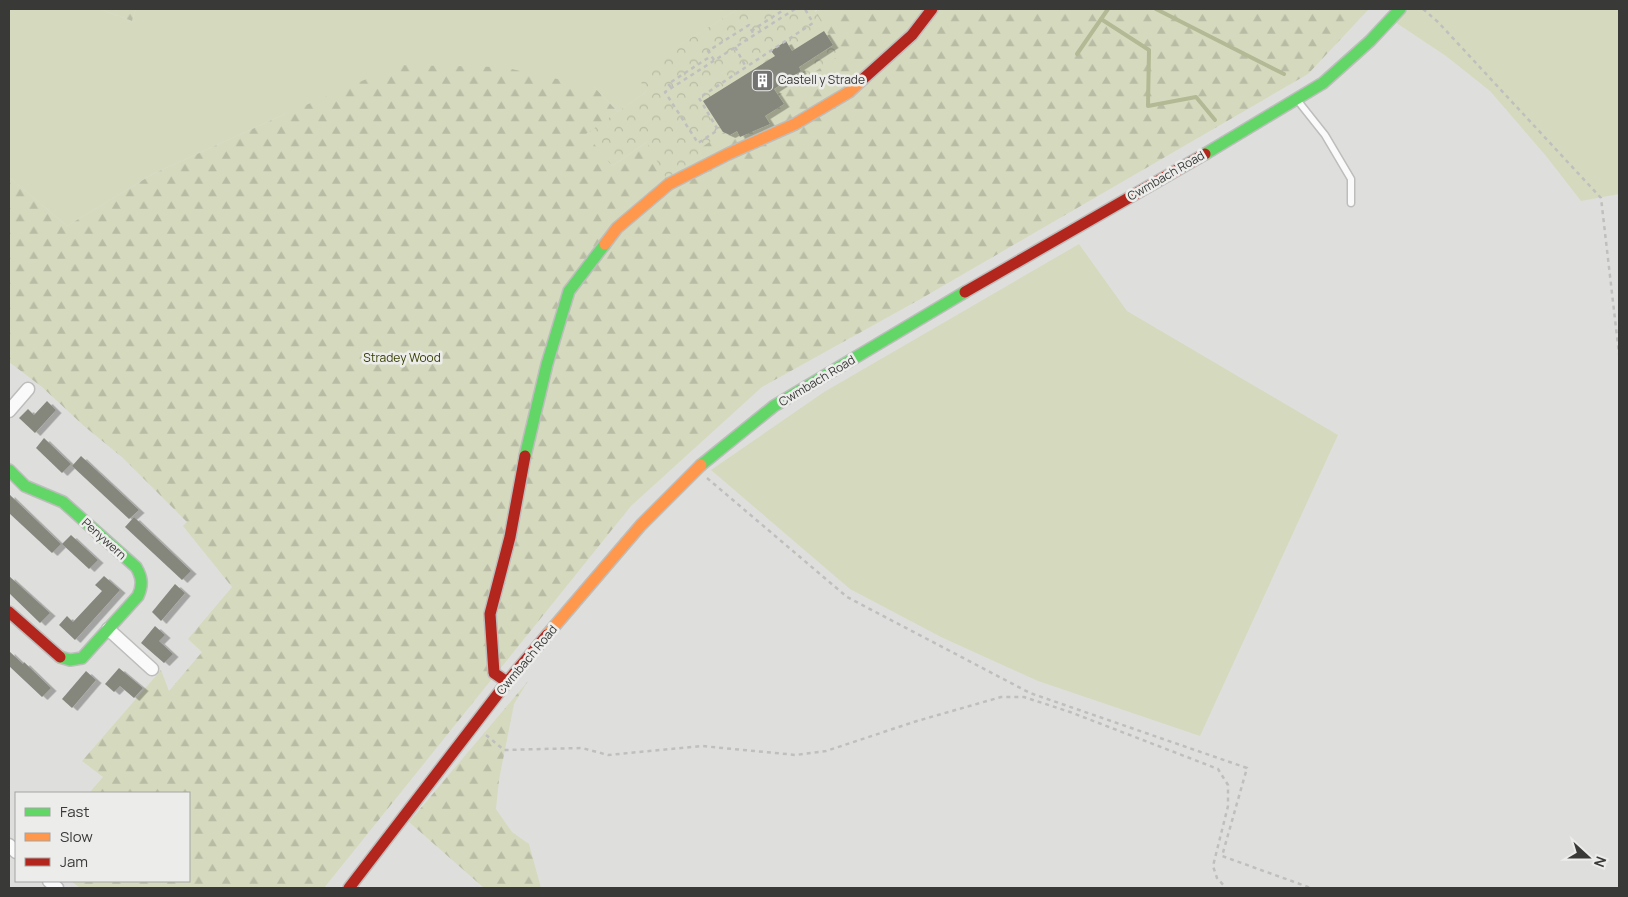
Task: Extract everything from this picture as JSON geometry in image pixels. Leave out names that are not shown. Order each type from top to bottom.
[{"type":"main road","points":[[507,682],[494,673],[490,614],[510,537],[524,458],[547,364],[569,291],[618,228],[669,184],[728,154],[796,124],[849,92],[912,35],[932,9]]},
{"type":"main road","name":"Cwmbach Road","points":[[349,888],[507,682],[641,525],[696,469],[774,406],[999,272],[1226,142],[1323,83],[1370,41],[1400,9]]},
{"type":"main road","name":"Penywern","points":[[9,470],[25,486],[63,502],[136,567],[143,577],[143,586],[138,596],[82,658],[67,661],[59,657],[9,612]]},
{"type":"street","points":[[9,412],[28,389]]},
{"type":"street","points":[[108,629],[152,669]]},
{"type":"lane","points":[[1297,99],[1325,136],[1351,179],[1351,203]]},
{"type":"path","points":[[751,30],[785,9]]},
{"type":"path","points":[[795,9],[664,92],[698,143],[718,130],[699,98],[813,23],[805,9]]},
{"type":"path","points":[[1423,9],[1438,22],[1601,198],[1619,354]]},
{"type":"path","points":[[714,60],[708,51],[749,25],[754,35]]},
{"type":"path","points":[[735,47],[746,67]]},
{"type":"path","points":[[672,88],[668,84],[711,56]]},
{"type":"path","points":[[696,469],[847,597],[1030,693],[1248,768],[1222,856],[1312,888]]},
{"type":"path","points":[[474,725],[504,750],[582,748],[608,755],[702,746],[796,755],[826,751],[917,721],[1001,697],[1024,697],[1070,712],[1218,769],[1228,785],[1228,806],[1213,866],[1217,878],[1226,888]]},
{"type":"green space","points":[[9,9],[100,9],[132,21],[136,9],[738,9],[637,72],[646,92],[618,112],[594,87],[285,114],[153,174],[67,226],[9,177]]},
{"type":"green space","points":[[100,9],[136,9],[132,21]]},
{"type":"green space","points":[[738,9],[818,9],[815,11],[840,55],[699,149],[702,159],[666,178],[647,142],[612,166],[586,134],[646,92],[636,72]]},
{"type":"green space","name":"Stradey Wood","points":[[818,9],[1369,9],[1308,74],[917,301],[762,387],[631,506],[324,888],[80,888],[72,882],[190,882],[190,792],[90,792],[103,777],[82,761],[161,670],[169,691],[202,652],[188,639],[232,587],[183,526],[187,522],[123,458],[84,426],[42,387],[9,362],[9,177],[67,226],[153,174],[399,65],[502,67],[594,87],[618,112],[587,134],[612,166],[647,142],[702,159],[699,149]]},
{"type":"green space","points":[[1408,9],[1619,9],[1619,194],[1581,201],[1546,156],[1490,91],[1446,56],[1395,22]]},
{"type":"green space","points":[[1079,244],[1127,311],[1338,435],[1200,736],[1038,681],[941,637],[850,589],[711,470],[824,392]]},
{"type":"green space","points":[[528,681],[514,704],[499,780],[496,809],[512,832],[529,844],[541,888],[484,888],[409,822]]},
{"type":"building","name":"Castell y Strade","points":[[824,31],[833,45],[799,67],[801,71],[774,89],[784,104],[765,116],[770,124],[740,137],[737,131],[730,135],[723,132],[703,101],[775,56],[771,51],[786,41],[792,51]]},
{"type":"building","points":[[47,401],[56,410],[35,433],[19,418],[28,409],[34,415]]},
{"type":"building","points":[[44,438],[71,464],[62,473],[36,448]]},
{"type":"building","points":[[81,456],[139,510],[129,519],[72,466]]},
{"type":"building","points":[[9,494],[61,544],[52,553],[9,513]]},
{"type":"building","points":[[134,517],[191,571],[182,580],[125,527]]},
{"type":"building","points":[[71,535],[98,560],[89,569],[62,544]]},
{"type":"building","points":[[9,576],[50,613],[40,623],[9,593]]},
{"type":"building","points":[[104,576],[120,590],[75,640],[59,625],[67,616],[73,622],[102,591],[95,585]]},
{"type":"building","points":[[175,584],[185,593],[161,621],[152,612]]},
{"type":"building","points":[[155,626],[165,635],[159,641],[173,654],[164,663],[141,643]]},
{"type":"building","points":[[9,651],[23,664],[24,662],[51,688],[42,697],[9,666]]},
{"type":"building","points":[[119,668],[143,688],[134,698],[120,686],[114,692],[105,684]]},
{"type":"building","points":[[86,671],[96,680],[72,708],[62,699]]},
{"type":"waterway","points":[[1077,54],[1108,9]]},
{"type":"waterway","points":[[1156,9],[1284,74]]},
{"type":"waterway","points":[[1101,19],[1149,50],[1148,106],[1196,97],[1215,120]]},
{"type":"traffic: fast","points":[[1205,154],[1323,83],[1370,41],[1400,9]]},
{"type":"traffic: fast","points":[[525,456],[547,364],[569,291],[605,244]]},
{"type":"traffic: fast","points":[[701,465],[774,406],[965,292]]},
{"type":"traffic: fast","points":[[9,470],[25,486],[63,502],[136,567],[140,574],[141,588],[138,596],[82,658],[70,660],[60,657]]},
{"type":"traffic: slow","points":[[605,244],[617,228],[669,184],[728,154],[795,124],[849,92],[863,79]]},
{"type":"traffic: slow","points":[[547,635],[641,525],[701,465]]},
{"type":"traffic: jam","points":[[863,79],[912,35],[932,9]]},
{"type":"traffic: jam","points":[[965,292],[1205,154]]},
{"type":"traffic: jam","points":[[507,682],[494,673],[490,614],[510,537],[525,456]]},
{"type":"traffic: jam","points":[[9,612],[60,657]]},
{"type":"traffic: jam","points":[[349,888],[507,682],[547,635]]},
{"type":"place","name":"Castell y Strade","points":[[762,80]]}]
